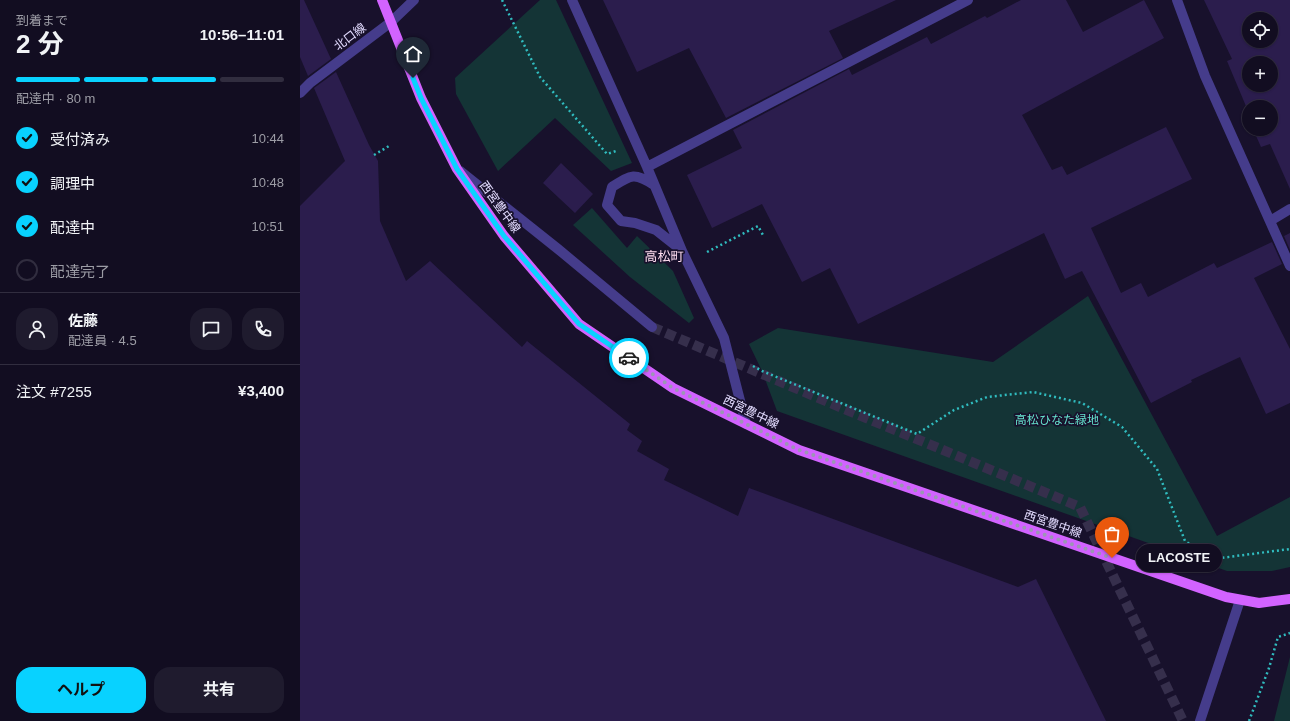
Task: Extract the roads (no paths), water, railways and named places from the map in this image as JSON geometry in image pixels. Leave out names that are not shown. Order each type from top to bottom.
[{"type":"main road","name":"西宮豊中線","points":[[382,0],[421,98],[457,169],[504,236],[579,324],[673,388],[799,450],[1226,598],[1259,603],[1290,599]]},
{"type":"street","name":"北口線","points":[[300,93],[310,83],[391,22],[414,0]]},
{"type":"street","points":[[572,0],[637,144],[682,251],[724,338],[746,424]]},
{"type":"street","points":[[647,167],[968,0]]},
{"type":"street","points":[[1178,0],[1205,76],[1290,266]]},
{"type":"street","points":[[457,169],[558,249],[652,327]]},
{"type":"street","points":[[654,185],[642,177],[629,177],[612,187],[607,205],[621,221],[635,222],[656,230],[682,251]]},
{"type":"street","points":[[1270,221],[1290,210]]},
{"type":"street","points":[[1200,721],[1240,600]]},
{"type":"tunnel","points":[[652,327],[1080,507],[1183,721]]},
{"type":"place","name":"LACOSTE","points":[[1112,558]]},
{"type":"district","name":"高松町","points":[[664,256]]},
{"type":"park label","name":"高松ひなた緑地","points":[[1057,420]]}]
